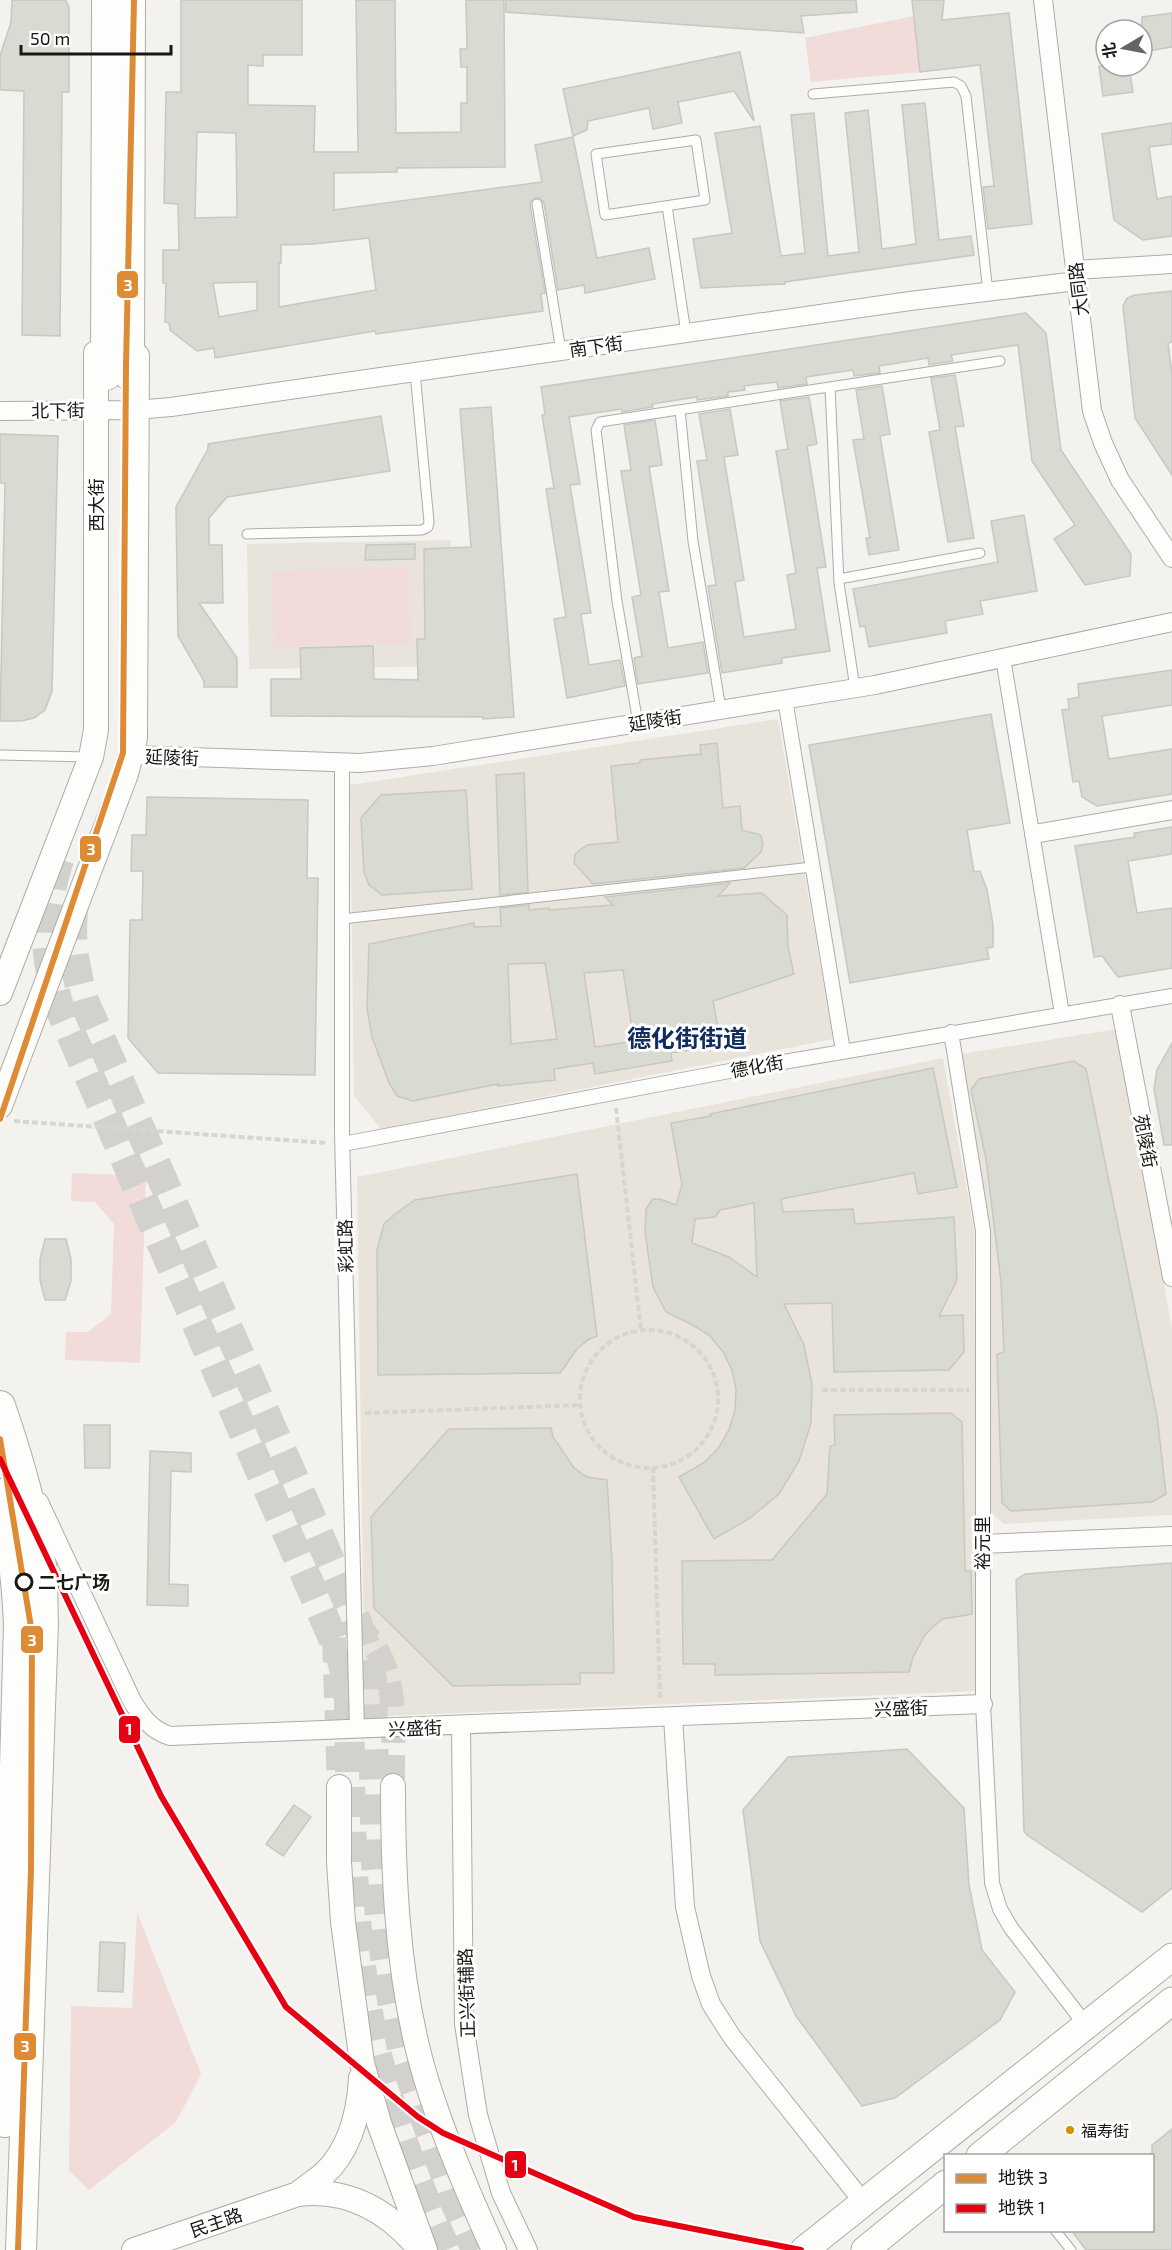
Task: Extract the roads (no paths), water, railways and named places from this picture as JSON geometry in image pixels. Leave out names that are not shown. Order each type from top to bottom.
[{"type":"main road","points":[[107,0],[117,375],[130,0]]},
{"type":"main road","points":[[0,1406],[18,1457],[33,1520],[41,1568],[43,1622],[21,2250]]},
{"type":"main road","points":[[0,1494],[6,1540],[16,1571],[19,1625],[5,1932],[2,2250]]},
{"type":"main road","points":[[804,2250],[1172,1957]]},
{"type":"main road","points":[[991,2152],[1172,2001]]},
{"type":"main road","points":[[865,2250],[944,2185]]},
{"type":"street","name":"西大街","points":[[6,1113],[116,801],[131,755],[136,723],[116,410],[97,0]]},
{"type":"street","name":"西大街","points":[[0,993],[90,757],[96,730],[141,0]]},
{"type":"street","name":"大同路","points":[[1043,0],[1092,411],[1103,443],[1120,480],[1172,558]]},
{"type":"street","name":"南下街","points":[[116,410],[415,372],[1172,264]]},
{"type":"street","name":"北下街","points":[[0,411],[116,410]]},
{"type":"street","name":"延陵街","points":[[131,755],[342,762],[433,756],[855,688],[1172,622]]},
{"type":"street","points":[[1003,658],[1034,834],[1062,1014]]},
{"type":"street","points":[[785,699],[843,1051]]},
{"type":"street","name":"彩虹路","points":[[342,762],[343,1144],[357,1730]]},
{"type":"street","points":[[1034,834],[1172,810]]},
{"type":"street","name":"德化街","points":[[343,1144],[843,1051],[1172,996]]},
{"type":"street","name":"苑陵街","points":[[1120,1005],[1172,1277]]},
{"type":"street","name":"裕元里","points":[[951,1032],[983,1231],[981,1390],[983,1704],[992,1882],[1000,1909],[1011,1928],[1086,2025]]},
{"type":"street","name":"兴盛街","points":[[18,1457],[132,1701],[151,1726],[160,1733],[170,1736],[983,1704]]},
{"type":"street","points":[[982,1544],[1172,1536]]},
{"type":"street","points":[[667,1717],[685,1907],[696,1957],[711,2004],[732,2037],[864,2204]]},
{"type":"street","name":"正兴街辅路","points":[[461,1726],[464,2024],[478,2115],[501,2193],[528,2250]]},
{"type":"street","points":[[393,1786],[393,1859],[398,1931],[414,2036],[436,2109],[494,2250]]},
{"type":"street","points":[[339,1787],[339,1862],[343,1922],[362,2063],[379,2123],[423,2250]]},
{"type":"street","points":[[298,2194],[325,2173],[338,2158],[350,2135],[357,2117],[362,2063]]},
{"type":"street","points":[[298,2194],[317,2192],[353,2198],[391,2220],[423,2250]]},
{"type":"street","name":"民主路","points":[[134,2250],[298,2194]]},
{"type":"lane","points":[[813,94],[954,82],[961,86],[966,96],[988,292]]},
{"type":"lane","points":[[696,140],[705,200],[668,206],[605,215],[596,154],[696,140]]},
{"type":"lane","points":[[537,204],[561,351]]},
{"type":"lane","points":[[668,206],[686,333]]},
{"type":"lane","points":[[638,723],[617,601],[596,430],[600,422],[1000,361]]},
{"type":"lane","points":[[247,534],[422,530],[428,527],[415,372]]},
{"type":"lane","points":[[830,387],[839,579],[855,688]]},
{"type":"lane","points":[[680,410],[693,542],[722,710]]},
{"type":"lane","points":[[839,579],[980,553]]},
{"type":"lane","points":[[0,755],[90,757]]},
{"type":"lane","points":[[342,919],[812,867]]},
{"type":"lane","points":[[1058,2232],[1071,2250]]},
{"type":"tunnel","points":[[59,859],[50,896],[47,932],[50,968],[59,1006],[341,1657],[348,1683],[354,1885],[362,1977],[386,2090],[418,2183],[446,2250]]},
{"type":"tunnel","points":[[73,910],[74,956],[84,1001],[356,1620],[366,1648],[372,1680],[376,1862],[381,1931],[392,2000],[404,2058],[455,2202],[476,2250]]},
{"type":"tunnel","points":[[356,1620],[380,1656],[390,1687],[393,1720],[393,1786]]},
{"type":"tunnel","points":[[334,1638],[339,1787]]},
{"type":"metro line","name":"3","points":[[0,1119],[123,753],[126,365],[134,0]]},
{"type":"metro line","name":"3","points":[[0,1439],[32,1633],[31,1870],[18,2250]]},
{"type":"metro line","name":"1","points":[[0,1459],[161,1796],[286,2007],[418,2117],[443,2133],[634,2217],[801,2250]]},
{"type":"place","name":"二七广场","points":[[24,1582]]},
{"type":"place","name":"福寿街","points":[[1070,2130]]},
{"type":"district","name":"德化街街道","points":[[687,1037]]}]
